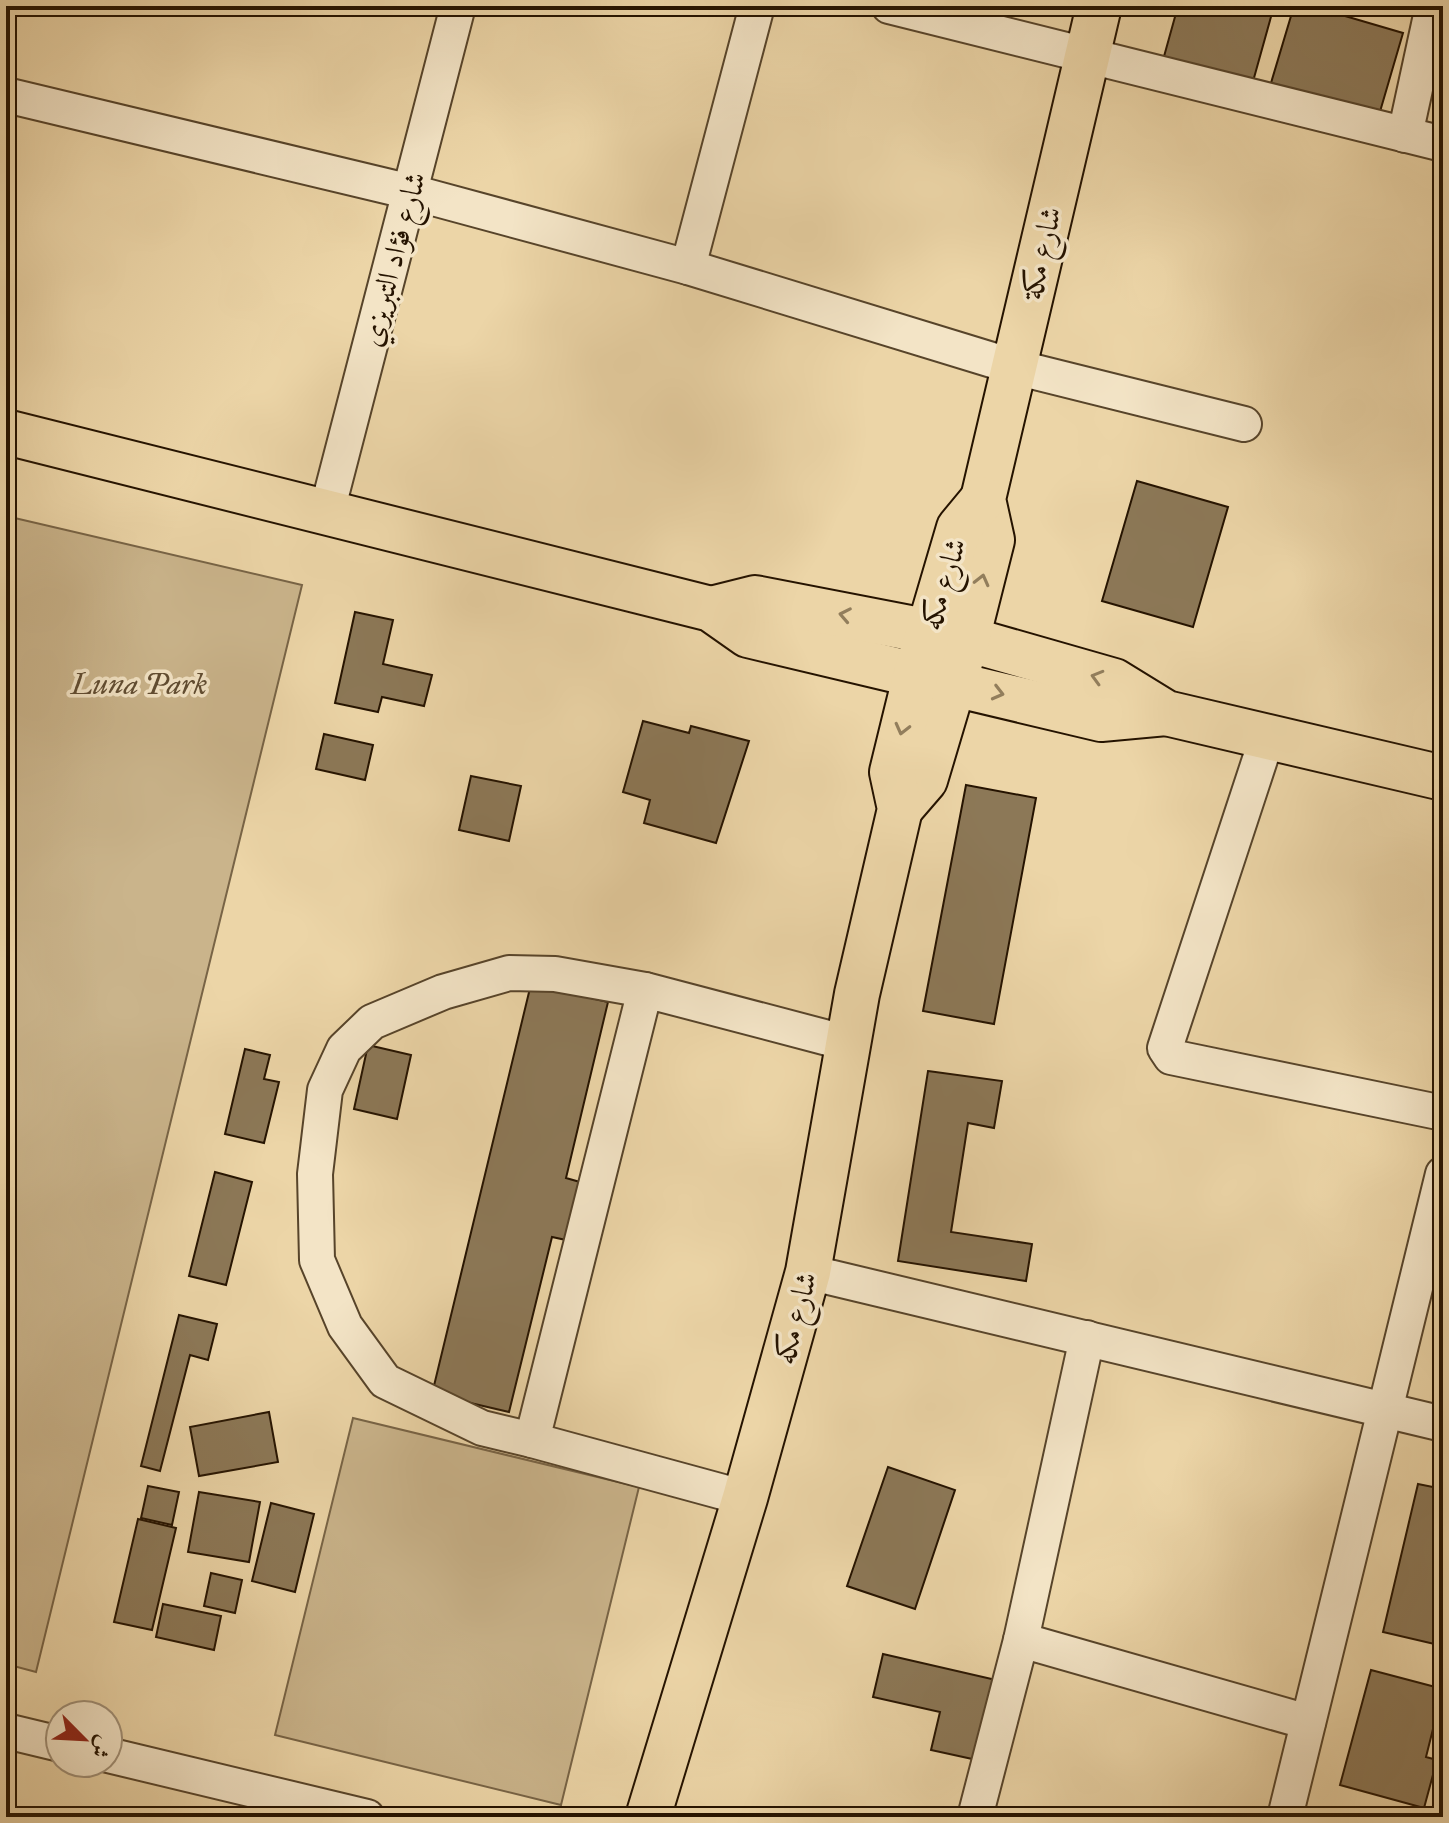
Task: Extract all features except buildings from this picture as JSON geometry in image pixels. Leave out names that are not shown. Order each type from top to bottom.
[{"type":"main road","name":"شارع مكة","points":[[983,499],[1099,6]]},
{"type":"main road","points":[[6,432],[711,609],[748,635],[1101,719],[1166,713]]},
{"type":"main road","name":"شارع مكه","points":[[648,1817],[745,1498],[808,1272],[847,1043],[900,809],[892,772],[936,678],[948,635],[992,540],[983,499]]},
{"type":"main road","points":[[711,609],[755,598],[948,635],[1114,681],[1166,713],[1443,778]]},
{"type":"street","name":"شارع فؤاد التبريزي","points":[[327,511],[458,6]]},
{"type":"street","points":[[688,267],[757,6]]},
{"type":"street","points":[[889,6],[1443,144]]},
{"type":"street","points":[[1405,135],[1433,6]]},
{"type":"street","points":[[6,95],[411,192],[688,267],[1015,367],[1244,424]]},
{"type":"street","points":[[1267,738],[1165,1048],[1167,1053],[1171,1057],[1443,1113]]},
{"type":"street","points":[[745,1498],[482,1428],[385,1381],[345,1326],[317,1260],[315,1174],[325,1090],[344,1049],[372,1022],[443,992],[509,973],[555,974],[645,990],[847,1043]]},
{"type":"street","points":[[532,1440],[645,990]]},
{"type":"street","points":[[1285,1817],[1443,1174]]},
{"type":"street","points":[[808,1272],[1443,1424]]},
{"type":"street","points":[[975,1817],[1021,1640],[1087,1338]]},
{"type":"street","points":[[1021,1640],[1308,1722]]},
{"type":"street","points":[[6,1731],[44,1740]]},
{"type":"street","points":[[124,1759],[367,1817]]},
{"type":"green space","name":"Luna Park","points":[[6,516],[302,585],[36,1672],[6,1664]]},
{"type":"green space","points":[[353,1418],[639,1487],[561,1805],[275,1735]]}]
